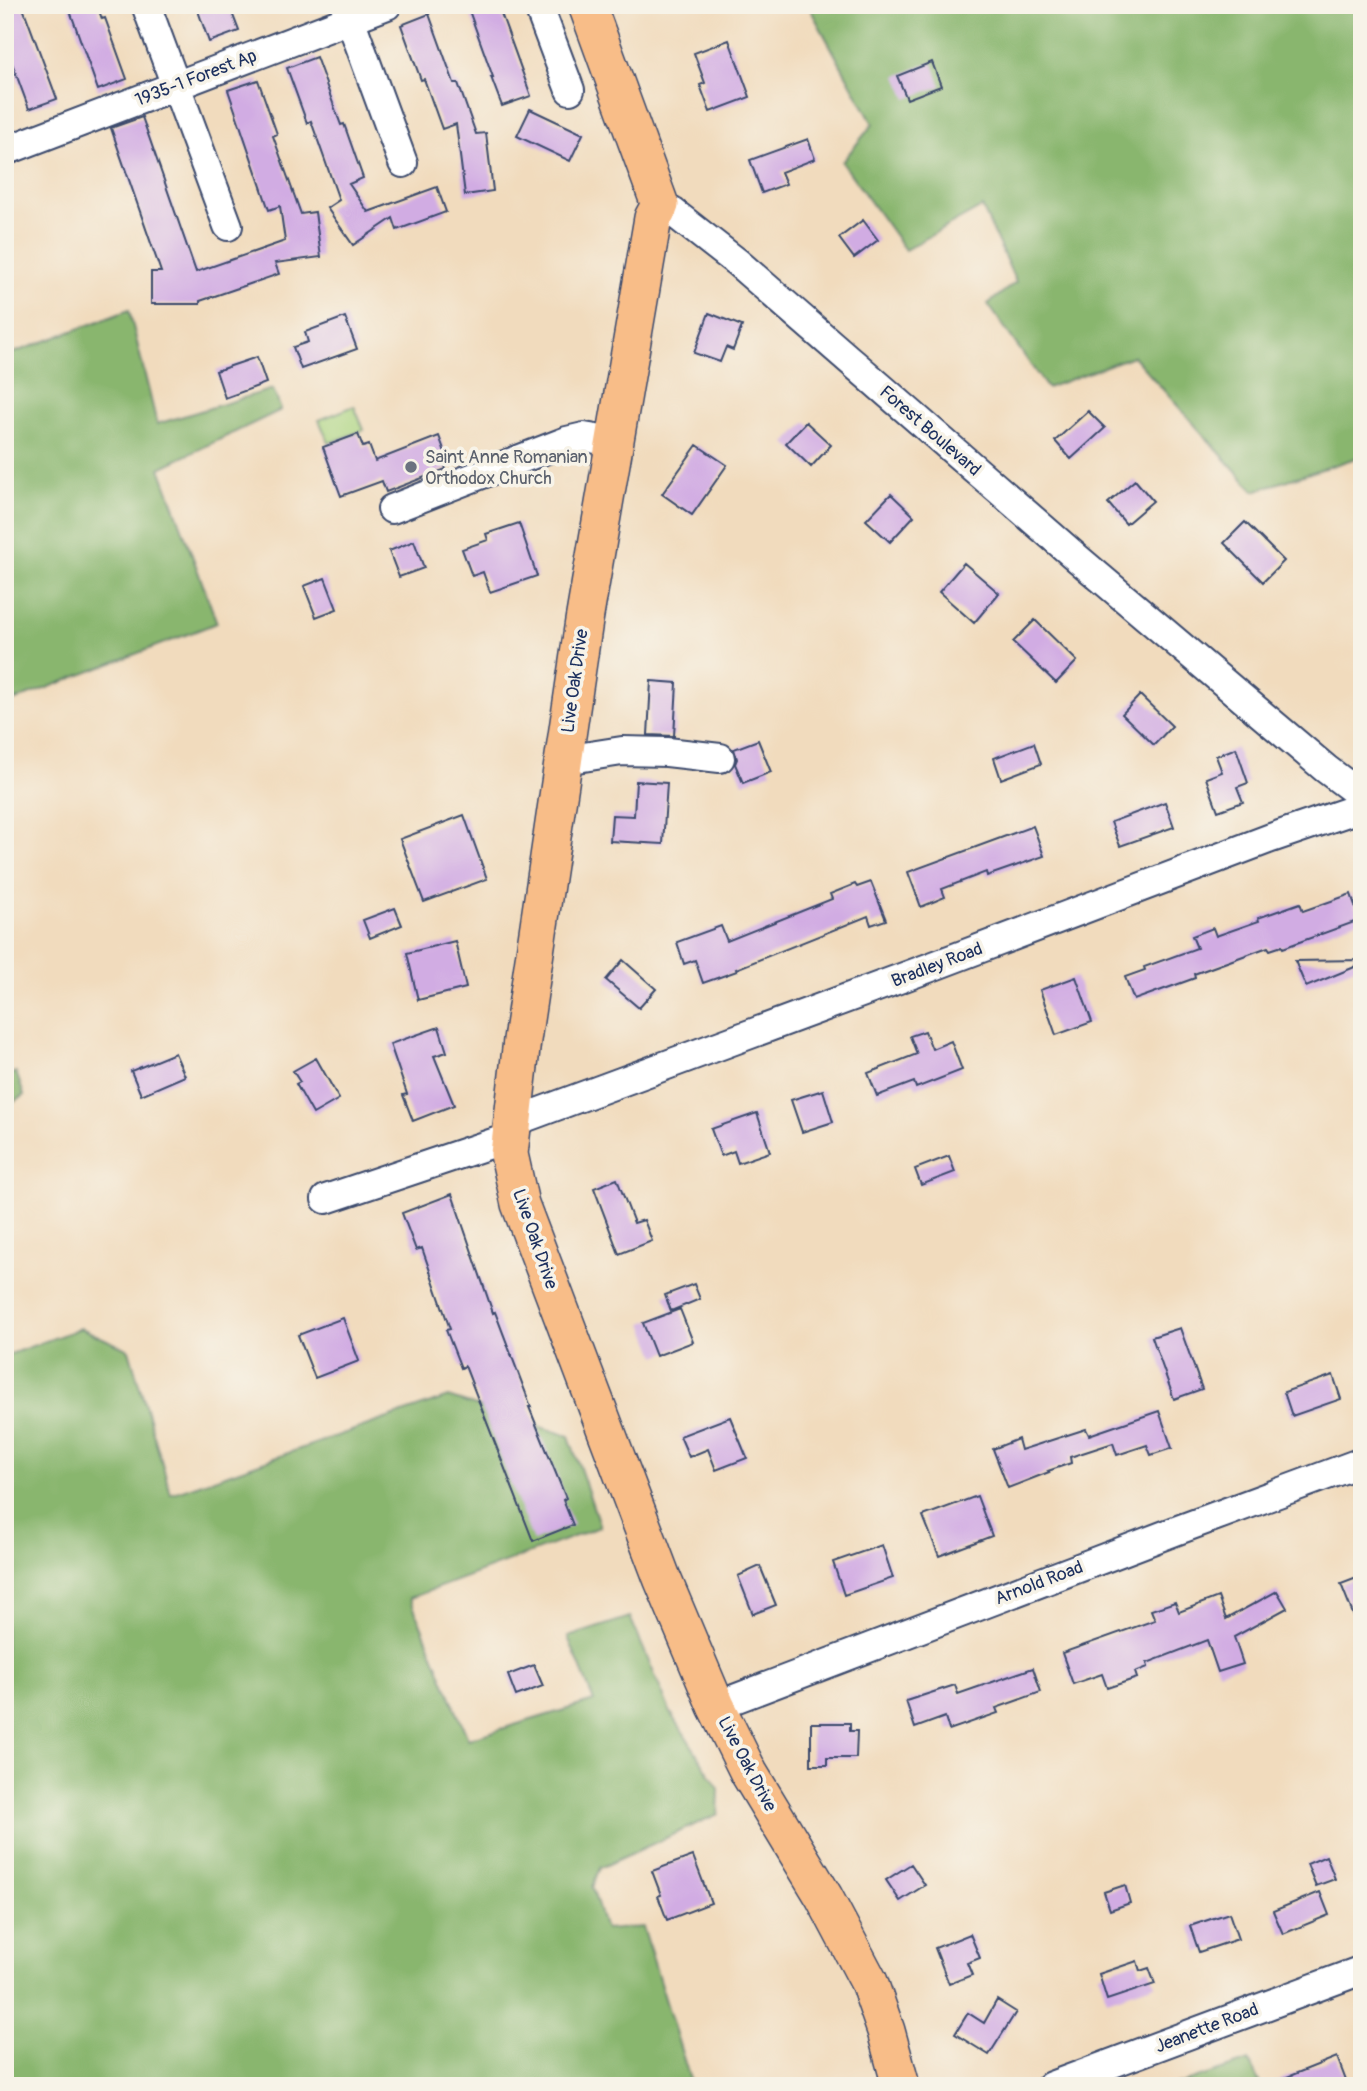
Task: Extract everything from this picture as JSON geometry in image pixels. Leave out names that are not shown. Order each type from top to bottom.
[{"type":"main road","points":[[587,5],[660,205]]},
{"type":"main road","name":"Live Oak Drive","points":[[660,205],[653,218],[614,442],[522,1040],[509,1154],[520,1205],[662,1578],[716,1706],[749,1773],[824,1897],[869,1982],[901,2086]]},
{"type":"street","points":[[146,5],[228,226]]},
{"type":"street","name":"1935-1 Forest Ap","points":[[5,150],[176,86],[348,12],[387,5]]},
{"type":"street","points":[[538,5],[570,90]]},
{"type":"street","points":[[348,12],[403,163]]},
{"type":"street","name":"Forest Boulevard","points":[[660,205],[674,212],[738,263],[1077,558],[1326,769],[1362,796]]},
{"type":"street","points":[[392,509],[566,441],[584,437],[614,442]]},
{"type":"street","points":[[564,760],[622,751],[667,752],[720,758]]},
{"type":"street","name":"Bradley Road","points":[[326,1199],[1271,838],[1362,807]]},
{"type":"street","name":"Arnold Road","points":[[716,1706],[1362,1462]]},
{"type":"street","name":"Jeanette Road","points":[[1051,2086],[1362,1969]]},
{"type":"green space","points":[[808,5],[1362,5],[1362,456],[1254,491],[1133,356],[1047,388],[988,304],[1016,282],[982,207],[905,250],[842,162],[873,124]]},
{"type":"green space","points":[[129,310],[157,424],[273,389],[281,410],[160,468],[217,623],[5,704],[5,356]]},
{"type":"green space","points":[[354,406],[364,430],[329,443],[319,420]]},
{"type":"green space","points":[[16,1072],[24,1095],[5,1108],[5,1076]]},
{"type":"green space","points":[[81,1328],[129,1350],[171,1494],[448,1397],[569,1436],[600,1527],[410,1598],[468,1739],[594,1701],[568,1637],[630,1617],[670,1711],[719,1789],[718,1814],[600,1868],[592,1887],[605,1930],[643,1927],[692,2086],[5,2086],[5,1356]]},
{"type":"green space","points":[[1249,2061],[1261,2086],[1176,2086],[1176,2085]]},
{"type":"building","points":[[5,5],[22,5],[57,99],[29,109],[5,44]]},
{"type":"building","points":[[68,5],[97,5],[102,19],[105,18],[127,79],[98,90]]},
{"type":"building","points":[[196,5],[229,5],[239,31],[209,42]]},
{"type":"building","points":[[467,5],[498,5],[531,96],[502,106]]},
{"type":"building","points":[[429,14],[476,134],[486,133],[493,191],[465,195],[456,124],[442,129],[401,25]]},
{"type":"building","points":[[729,40],[750,97],[710,112],[700,85],[705,83],[694,53]]},
{"type":"building","points":[[316,57],[363,178],[349,184],[368,212],[437,187],[446,212],[397,230],[393,218],[353,245],[327,208],[339,200],[311,121],[307,123],[287,68]]},
{"type":"building","points":[[932,62],[941,86],[907,99],[897,76]]},
{"type":"building","points":[[258,80],[277,134],[273,136],[301,214],[315,212],[321,257],[275,263],[279,274],[200,301],[200,304],[151,304],[151,272],[161,272],[111,128],[142,117],[196,272],[285,241],[280,206],[269,210],[228,90]]},
{"type":"building","points":[[530,109],[583,134],[570,161],[517,136]]},
{"type":"building","points":[[808,139],[815,159],[781,172],[786,184],[762,193],[750,160]]},
{"type":"building","points":[[863,220],[878,240],[854,258],[839,238]]},
{"type":"building","points":[[709,313],[742,326],[733,350],[726,347],[720,362],[694,353]]},
{"type":"building","points":[[345,317],[357,349],[301,369],[293,347],[308,342],[305,332]]},
{"type":"building","points":[[257,357],[266,383],[225,398],[216,371]]},
{"type":"building","points":[[1088,411],[1105,428],[1071,459],[1055,441]]},
{"type":"building","points":[[806,422],[831,445],[811,467],[786,443]]},
{"type":"building","points":[[358,434],[363,447],[369,445],[375,461],[439,436],[449,463],[445,465],[446,469],[386,492],[382,481],[341,496],[323,447]]},
{"type":"building","points":[[697,445],[727,465],[692,515],[662,494]]},
{"type":"building","points":[[1135,480],[1153,501],[1126,524],[1108,503]]},
{"type":"building","points":[[891,494],[914,516],[890,542],[866,520]]},
{"type":"building","points":[[1245,522],[1284,561],[1263,582],[1224,543]]},
{"type":"building","points":[[519,523],[537,576],[490,592],[483,572],[472,576],[462,549],[488,540],[486,534]]},
{"type":"building","points":[[414,541],[424,568],[399,577],[389,551]]},
{"type":"building","points":[[964,563],[999,593],[974,623],[939,592]]},
{"type":"building","points":[[325,578],[337,609],[316,617],[304,586]]},
{"type":"building","points":[[1035,620],[1077,661],[1056,683],[1013,642]]},
{"type":"building","points":[[651,681],[677,683],[674,736],[648,735]]},
{"type":"building","points":[[1140,695],[1172,726],[1154,745],[1122,714]]},
{"type":"building","points":[[758,740],[771,772],[743,783],[735,764],[737,759],[734,749]]},
{"type":"building","points":[[1034,743],[1041,764],[1001,779],[994,758]]},
{"type":"building","points":[[1236,748],[1248,783],[1237,787],[1243,802],[1218,811],[1206,778],[1222,772],[1216,756]]},
{"type":"building","points":[[636,781],[667,783],[663,844],[610,841],[612,815],[634,816]]},
{"type":"building","points":[[1165,802],[1174,827],[1120,846],[1111,822]]},
{"type":"building","points":[[464,815],[487,879],[424,902],[400,839]]},
{"type":"building","points":[[1033,826],[1044,856],[987,876],[986,872],[942,889],[945,897],[921,907],[908,872]]},
{"type":"building","points":[[871,882],[886,920],[871,925],[868,916],[703,983],[695,960],[684,964],[677,942],[721,926],[727,941],[832,899],[830,894],[855,884],[857,887]]},
{"type":"building","points":[[1351,894],[1360,920],[1283,948],[1282,946],[1270,950],[1268,947],[1194,974],[1195,978],[1134,1000],[1125,977],[1145,970],[1144,967],[1197,948],[1192,936],[1213,928],[1216,936],[1300,903],[1303,911]]},
{"type":"building","points":[[395,908],[402,925],[370,938],[363,920]]},
{"type":"building","points":[[455,941],[466,988],[418,1000],[407,953]]},
{"type":"building","points":[[623,960],[656,989],[639,1008],[606,980]]},
{"type":"building","points":[[1362,960],[1362,964],[1306,987],[1295,961]]},
{"type":"building","points":[[1076,977],[1092,1022],[1056,1035],[1040,990]]},
{"type":"building","points":[[439,1027],[447,1052],[434,1056],[454,1105],[413,1121],[403,1095],[407,1094],[390,1044]]},
{"type":"building","points":[[925,1031],[932,1049],[951,1041],[962,1070],[916,1088],[914,1082],[877,1096],[868,1073],[917,1054],[910,1036]]},
{"type":"building","points":[[175,1053],[185,1076],[141,1095],[131,1071]]},
{"type":"building","points":[[316,1058],[339,1099],[313,1114],[296,1084],[300,1082],[293,1071]]},
{"type":"building","points":[[823,1090],[833,1122],[802,1132],[791,1100]]},
{"type":"building","points":[[757,1113],[770,1152],[738,1163],[734,1151],[721,1156],[711,1129]]},
{"type":"building","points":[[949,1156],[955,1172],[921,1185],[915,1169]]},
{"type":"building","points":[[617,1179],[634,1223],[644,1220],[652,1241],[619,1254],[594,1188]]},
{"type":"building","points":[[452,1194],[493,1313],[495,1312],[529,1407],[566,1498],[563,1500],[573,1525],[533,1541],[465,1366],[461,1368],[446,1330],[450,1329],[422,1248],[416,1250],[402,1213]]},
{"type":"building","points":[[694,1284],[700,1299],[671,1311],[665,1295]]},
{"type":"building","points":[[680,1309],[693,1342],[656,1356],[643,1323]]},
{"type":"building","points":[[343,1318],[359,1361],[315,1378],[298,1335]]},
{"type":"building","points":[[1180,1328],[1202,1389],[1174,1399],[1152,1337]]},
{"type":"building","points":[[1333,1375],[1341,1399],[1292,1416],[1284,1392]]},
{"type":"building","points":[[1159,1411],[1172,1448],[1151,1455],[1147,1445],[1117,1455],[1113,1443],[1070,1457],[1071,1463],[1008,1488],[993,1449],[1018,1439],[1021,1450],[1086,1429],[1089,1435]]},
{"type":"building","points":[[730,1417],[747,1458],[716,1470],[708,1449],[689,1457],[680,1436]]},
{"type":"building","points":[[977,1496],[992,1536],[939,1556],[923,1516]]},
{"type":"building","points":[[882,1545],[893,1578],[844,1595],[833,1562]]},
{"type":"building","points":[[760,1566],[776,1605],[753,1614],[738,1576]]},
{"type":"building","points":[[1362,1576],[1362,1633],[1361,1634],[1341,1584]]},
{"type":"building","points":[[1277,1591],[1287,1608],[1234,1637],[1243,1664],[1218,1672],[1207,1640],[1147,1663],[1148,1667],[1135,1672],[1137,1678],[1107,1688],[1102,1674],[1073,1684],[1062,1653],[1155,1620],[1151,1610],[1175,1602],[1179,1612],[1218,1597],[1226,1619]]},
{"type":"building","points":[[534,1665],[543,1686],[516,1696],[508,1675]]},
{"type":"building","points":[[1033,1668],[1041,1692],[996,1708],[998,1713],[949,1730],[945,1717],[915,1728],[906,1701],[955,1685],[958,1694]]},
{"type":"building","points":[[811,1723],[850,1723],[850,1731],[857,1731],[856,1758],[827,1758],[827,1765],[811,1765]]},
{"type":"building","points":[[693,1856],[711,1903],[667,1920],[652,1871]]},
{"type":"building","points":[[1326,1856],[1335,1879],[1316,1886],[1307,1864]]},
{"type":"building","points":[[911,1864],[925,1885],[900,1901],[886,1880]]},
{"type":"building","points":[[1125,1885],[1130,1903],[1110,1910],[1104,1892]]},
{"type":"building","points":[[1320,1892],[1329,1915],[1283,1934],[1273,1911]]},
{"type":"building","points":[[1229,1913],[1238,1939],[1199,1952],[1190,1926]]},
{"type":"building","points":[[970,1934],[980,1958],[967,1963],[972,1975],[949,1984],[935,1948]]},
{"type":"building","points":[[1137,1961],[1140,1971],[1149,1968],[1155,1984],[1107,2000],[1099,1974]]},
{"type":"building","points":[[997,2000],[1016,2012],[989,2055],[955,2034],[968,2013],[984,2023]]},
{"type":"building","points":[[1337,2057],[1348,2086],[1267,2086],[1267,2085]]},
{"type":"place","name":"Saint Anne Romanian Orthodox Church","points":[[411,467]]}]
